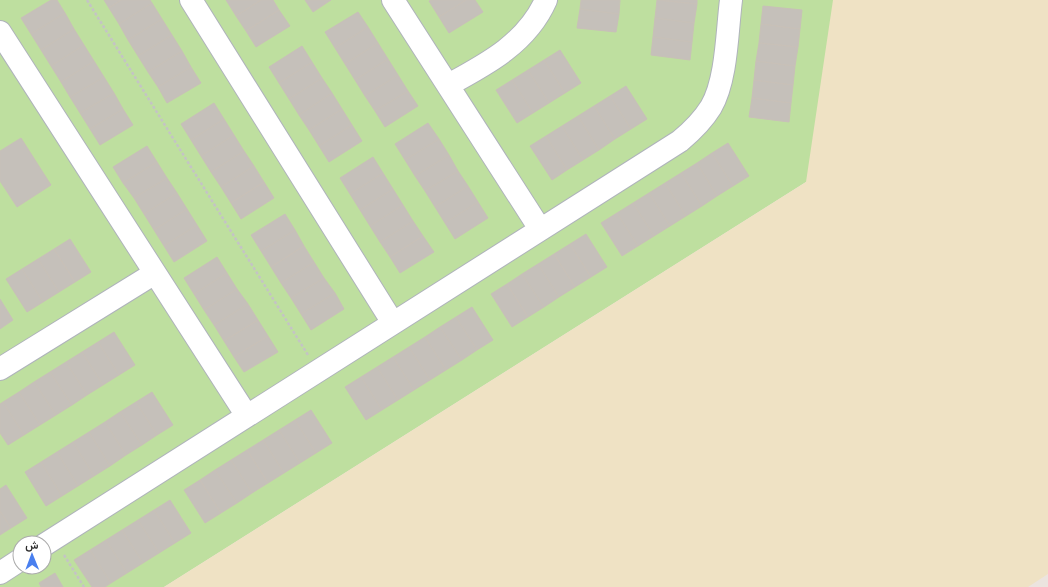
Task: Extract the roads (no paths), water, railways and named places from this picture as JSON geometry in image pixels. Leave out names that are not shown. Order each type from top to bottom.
[{"type":"street","points":[[191,0],[394,323]]},
{"type":"street","points":[[393,0],[540,229]]},
{"type":"street","points":[[448,85],[480,68],[505,51],[522,36],[536,19],[546,0]]},
{"type":"street","points":[[52,540],[680,141],[703,119],[712,106],[718,91],[723,76],[731,0]]},
{"type":"street","points":[[2,38],[247,416]]},
{"type":"street","points":[[0,369],[155,273]]},
{"type":"street","points":[[0,573],[12,565]]}]
